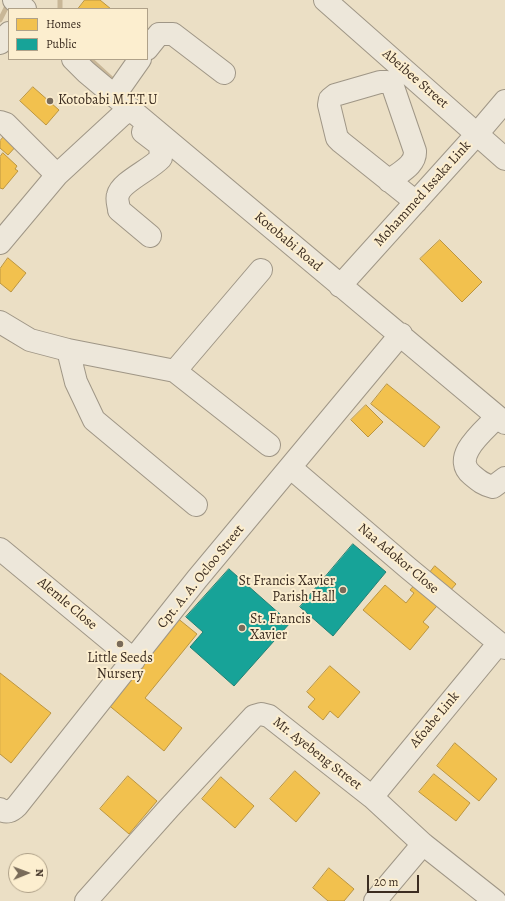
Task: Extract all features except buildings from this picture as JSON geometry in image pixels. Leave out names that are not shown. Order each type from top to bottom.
[{"type":"street","points":[[14,0],[26,8]]},
{"type":"street","points":[[28,8],[35,0]]},
{"type":"street","name":"Abeibee Street","points":[[325,0],[505,159]]},
{"type":"street","points":[[0,43],[8,34]]},
{"type":"street","points":[[148,48],[159,34],[173,34],[224,73]]},
{"type":"street","name":"Kotobabi Road","points":[[74,60],[122,107],[340,286],[401,334],[501,420]]},
{"type":"street","points":[[0,243],[57,175],[122,107],[140,60]]},
{"type":"street","points":[[389,180],[412,163],[416,158],[415,151],[392,84],[380,82],[335,95],[330,99],[329,105],[337,138],[416,202]]},
{"type":"street","name":"Mohammed Issaka Link","points":[[340,286],[478,134],[505,101]]},
{"type":"street","points":[[122,107],[160,145],[161,158],[153,166],[120,187],[117,196],[119,210],[150,236]]},
{"type":"street","points":[[0,122],[6,124],[57,175]]},
{"type":"street","points":[[175,371],[261,270]]},
{"type":"street","points":[[0,322],[30,340],[68,350],[175,371],[269,445]]},
{"type":"street","name":"Cpt. A. A. Ocloo Street","points":[[0,809],[7,812],[12,811],[17,806],[198,579],[401,334]]},
{"type":"street","points":[[68,350],[76,382],[94,420],[196,505]]},
{"type":"street","points":[[501,420],[466,451],[464,461],[467,470],[485,485],[493,487],[505,478]]},
{"type":"street","name":"Naa Adokor Close","points":[[291,468],[502,646]]},
{"type":"street","name":"Alemle Close","points":[[0,549],[134,660]]},
{"type":"street","name":"Afoabe Link","points":[[372,796],[502,646]]},
{"type":"street","name":"Mr. Ayebeng Street","points":[[86,901],[217,754],[254,716],[261,714],[269,716],[372,796],[423,844],[494,901]]},
{"type":"street","points":[[375,901],[423,844]]},
{"type":"waterway","points":[[60,0],[60,8]]},
{"type":"waterway","points":[[0,20],[6,8]]},
{"type":"waterway","points":[[91,60],[114,81]]},
{"type":"place","name":"Kotobabi M.T.T.U","points":[[50,101]]},
{"type":"place","name":"St Francis Xavier Parish Hall","points":[[343,590]]},
{"type":"place","name":"St. Francis Xavier","points":[[242,628]]},
{"type":"place","name":"Little Seeds Nursery","points":[[120,644]]}]
